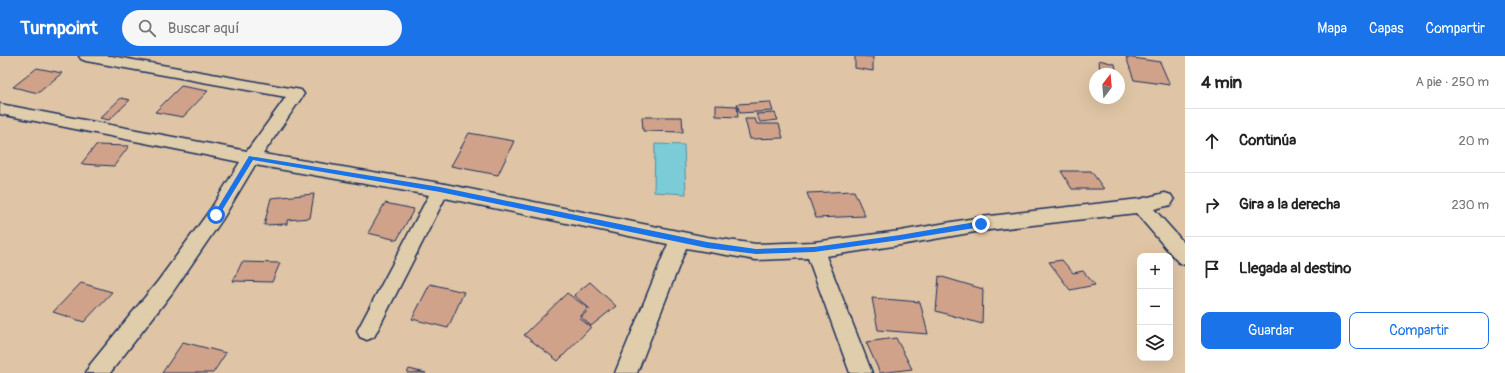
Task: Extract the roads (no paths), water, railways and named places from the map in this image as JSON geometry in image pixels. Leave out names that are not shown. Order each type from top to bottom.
[{"type":"street","points":[[86,56],[296,94],[251,158],[216,215],[165,287],[97,373]]},
{"type":"street","points":[[0,109],[251,158],[440,190],[707,245],[756,252],[814,250],[900,238],[981,224],[1140,206],[1165,200]]},
{"type":"street","points":[[367,331],[440,190]]},
{"type":"street","points":[[1140,206],[1185,256]]},
{"type":"street","points":[[626,373],[680,239]]},
{"type":"street","points":[[814,250],[861,373]]},
{"type":"water","points":[[655,144],[684,145],[686,194],[654,192]]}]
